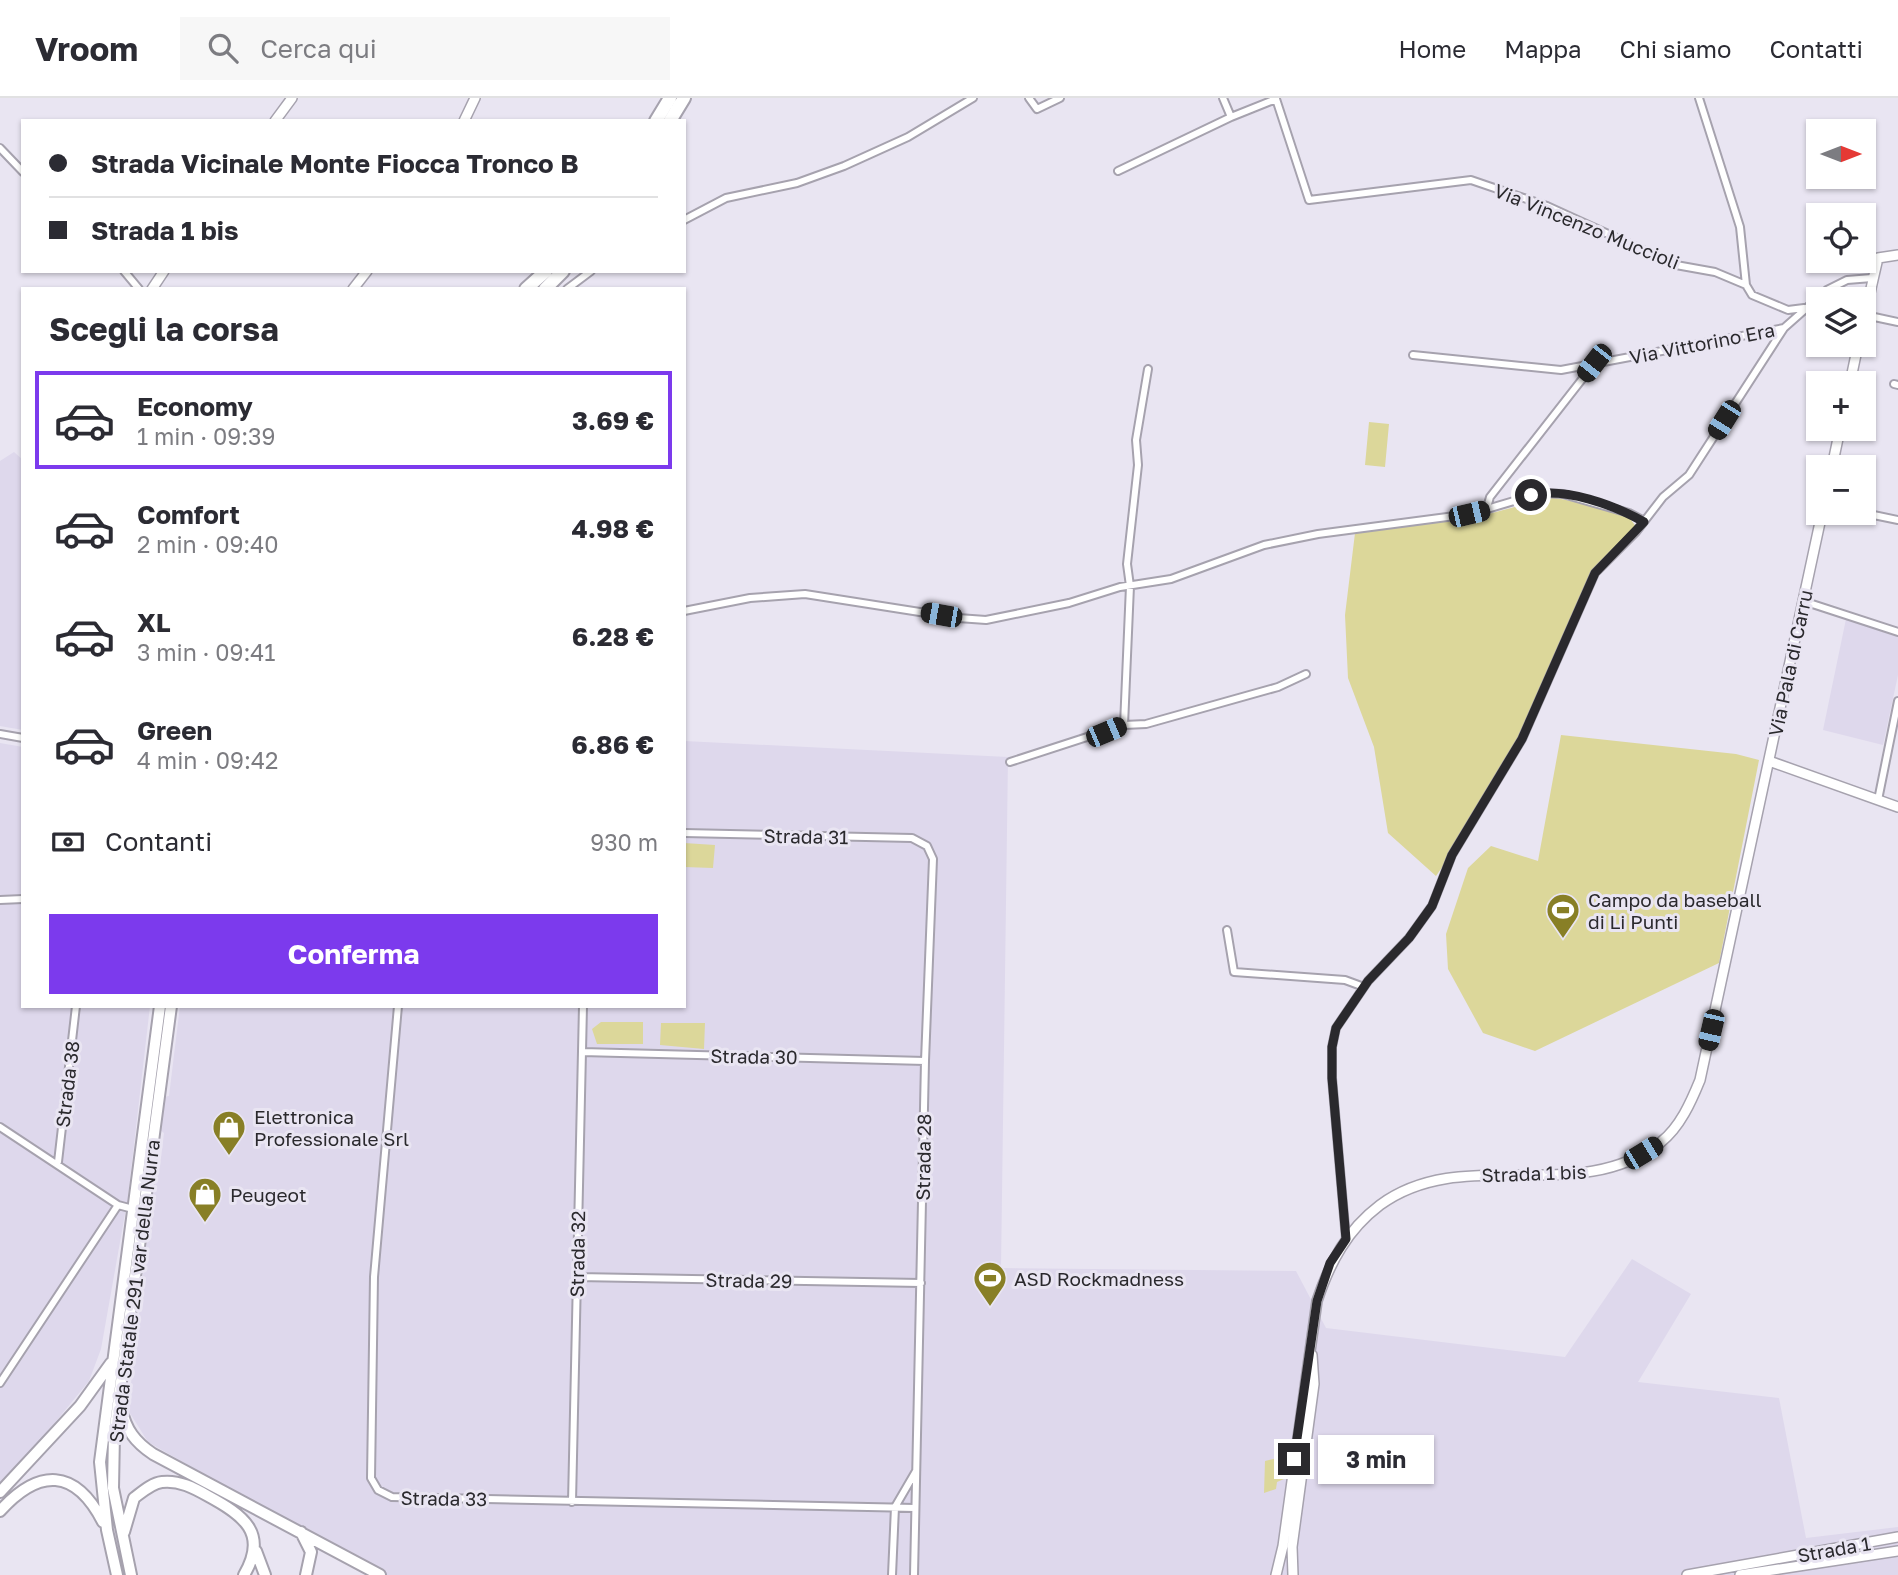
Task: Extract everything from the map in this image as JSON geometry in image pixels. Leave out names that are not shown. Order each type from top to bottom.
[{"type":"highway","points":[[657,119],[670,98]]},
{"type":"highway","points":[[671,119],[684,98]]},
{"type":"highway","points":[[528,287],[544,273]]},
{"type":"highway","points":[[547,287],[561,273]]},
{"type":"main road","name":"Strada Statale 291 var della Nurra","points":[[117,1575],[107,1530],[100,1462],[160,1008]]},
{"type":"main road","name":"Strada Statale 291 var della Nurra","points":[[131,1575],[113,1488],[119,1394],[171,1008]]},
{"type":"main road","points":[[0,1492],[80,1406],[113,1360]]},
{"type":"main road","points":[[119,1394],[126,1428],[137,1443],[380,1575]]},
{"type":"main road","points":[[0,1511],[15,1494],[32,1484],[52,1480],[72,1484],[85,1492],[107,1530]]},
{"type":"main road","points":[[123,1538],[134,1498],[160,1482],[180,1483],[240,1513],[250,1528],[265,1575]]},
{"type":"main road","points":[[300,1531],[311,1552],[306,1575]]},
{"type":"main road","points":[[244,1575],[251,1563],[254,1545]]},
{"type":"street","points":[[465,119],[475,98]]},
{"type":"street","points":[[686,219],[726,198],[797,183],[844,166],[908,137],[973,98]]},
{"type":"street","points":[[1029,98],[1037,108],[1060,98]]},
{"type":"street","points":[[1223,98],[1231,117]]},
{"type":"street","points":[[1699,98],[1740,227],[1746,285],[1752,295],[1788,310],[1804,308]]},
{"type":"street","name":"Via Vincenzo Muccioli","points":[[1118,172],[1231,117],[1277,99],[1310,200],[1471,180],[1546,206],[1676,265],[1715,272],[1746,285]]},
{"type":"street","points":[[276,119],[287,100]]},
{"type":"street","points":[[0,148],[21,170]]},
{"type":"street","points":[[1870,287],[1878,258],[1898,255]]},
{"type":"street","points":[[126,273],[137,287]]},
{"type":"street","points":[[355,287],[365,273]]},
{"type":"street","points":[[570,287],[588,273]]},
{"type":"street","name":"Via Vittorino Era","points":[[1346,1239],[1337,1157],[1332,1047],[1336,1028],[1364,987],[1409,938],[1432,906],[1452,855],[1522,739],[1595,573],[1644,522],[1663,497],[1689,475],[1784,328],[1804,308],[1847,280],[1872,278]]},
{"type":"street","points":[[1876,319],[1898,322]]},
{"type":"street","name":"Via Vittorino Era","points":[[1413,355],[1540,370],[1594,363],[1784,328]]},
{"type":"street","points":[[1486,511],[1490,497],[1594,363]]},
{"type":"street","points":[[1124,725],[1129,586],[1127,564],[1138,465],[1136,440],[1148,369]]},
{"type":"street","points":[[686,611],[750,598],[805,594],[986,620],[1051,608],[1129,586],[1171,579],[1248,550],[1298,537],[1486,511],[1550,492],[1629,513],[1644,522]]},
{"type":"street","points":[[1876,515],[1898,520]]},
{"type":"street","name":"Via Pala di Carru","points":[[1819,525],[1769,761],[1898,807]]},
{"type":"street","points":[[1803,601],[1898,632]]},
{"type":"street","points":[[1010,762],[1124,725],[1146,724],[1278,687],[1306,674]]},
{"type":"street","points":[[1878,800],[1898,701]]},
{"type":"street","points":[[0,734],[21,738]]},
{"type":"street","name":"Strada 1 bis","points":[[1276,1575],[1321,1288],[1330,1263],[1363,1218],[1394,1195],[1428,1180],[1462,1175],[1581,1175],[1623,1164],[1662,1142],[1687,1111],[1700,1080],[1769,761]]},
{"type":"street","name":"Strada 31","points":[[686,833],[912,838],[927,846]]},
{"type":"street","name":"Strada 28","points":[[914,1575],[925,1061],[933,859],[927,846]]},
{"type":"street","points":[[0,900],[21,899]]},
{"type":"street","points":[[1227,930],[1234,972],[1345,980],[1364,987]]},
{"type":"street","name":"Strada 38","points":[[58,1162],[76,1008]]},
{"type":"street","name":"Strada 33","points":[[398,1008],[374,1276],[371,1478],[378,1490],[392,1497],[915,1508]]},
{"type":"street","name":"Strada 32","points":[[572,1502],[583,1008]]},
{"type":"street","name":"Strada 30","points":[[582,1052],[925,1061]]},
{"type":"street","name":"Strada 38","points":[[0,1127],[58,1162],[118,1205],[133,1209]]},
{"type":"street","points":[[0,1384],[118,1205]]},
{"type":"street","name":"Strada 29","points":[[577,1277],[921,1283]]},
{"type":"street","name":"Strada 1 bis","points":[[1293,1575],[1292,1547],[1314,1384],[1312,1346]]},
{"type":"street","name":"Strada 28","points":[[892,1575],[895,1507],[917,1469]]},
{"type":"street","name":"Strada 1","points":[[1687,1575],[1898,1537]]},
{"type":"street","name":"Strada 1","points":[[1740,1575],[1898,1551]]},
{"type":"shaded area","points":[[1369,422],[1389,424],[1385,467],[1365,465]]},
{"type":"shaded area","points":[[14,452],[21,458],[21,730],[0,726],[0,461]]},
{"type":"shaded area","points":[[1552,497],[1626,513],[1637,528],[1624,538],[1594,576],[1494,793],[1436,876],[1388,833],[1374,747],[1348,678],[1345,615],[1355,533],[1481,516]]},
{"type":"shaded area","points":[[1846,619],[1898,637],[1898,675],[1883,745],[1823,730]]},
{"type":"shaded area","points":[[1561,735],[1736,754],[1759,760],[1719,963],[1535,1051],[1483,1033],[1448,969],[1446,934],[1468,868],[1491,846],[1538,861]]},
{"type":"shaded area","points":[[686,741],[1008,757],[1001,1268],[1296,1271],[1326,1328],[1565,1357],[1632,1259],[1691,1294],[1638,1382],[1779,1398],[1806,1538],[1898,1527],[1898,1575],[380,1575],[148,1442],[128,1410],[153,1186],[160,1166],[164,1133],[160,1130],[163,1097],[169,1096],[180,1008],[686,1008]]},
{"type":"shaded area","points":[[0,743],[21,747],[21,1008],[150,1008],[128,1197],[101,1349],[89,1381],[0,1490]]},
{"type":"shaded area","points":[[686,843],[715,845],[713,868],[686,867]]},
{"type":"shaded area","points":[[601,1022],[643,1022],[643,1044],[597,1044],[592,1029]]},
{"type":"shaded area","points":[[661,1023],[705,1023],[704,1049],[660,1045]]},
{"type":"shaded area","points":[[1286,1456],[1284,1479],[1277,1482],[1276,1489],[1264,1493],[1265,1461]]},
{"type":"place","name":"Campo da baseball di Li Punti","points":[[1563,940]]},
{"type":"place","name":"Elettronica Professionale Srl","points":[[229,1157]]},
{"type":"place","name":"Peugeot","points":[[205,1224]]},
{"type":"place","name":"ASD Rockmadness","points":[[990,1308]]},
{"type":"route","points":[[1294,1459],[1317,1301],[1330,1263],[1346,1239],[1332,1078],[1332,1047],[1336,1028],[1368,981],[1409,938],[1432,906],[1452,855],[1522,739],[1595,573],[1644,522],[1629,513],[1563,494],[1550,492],[1531,495]]}]
